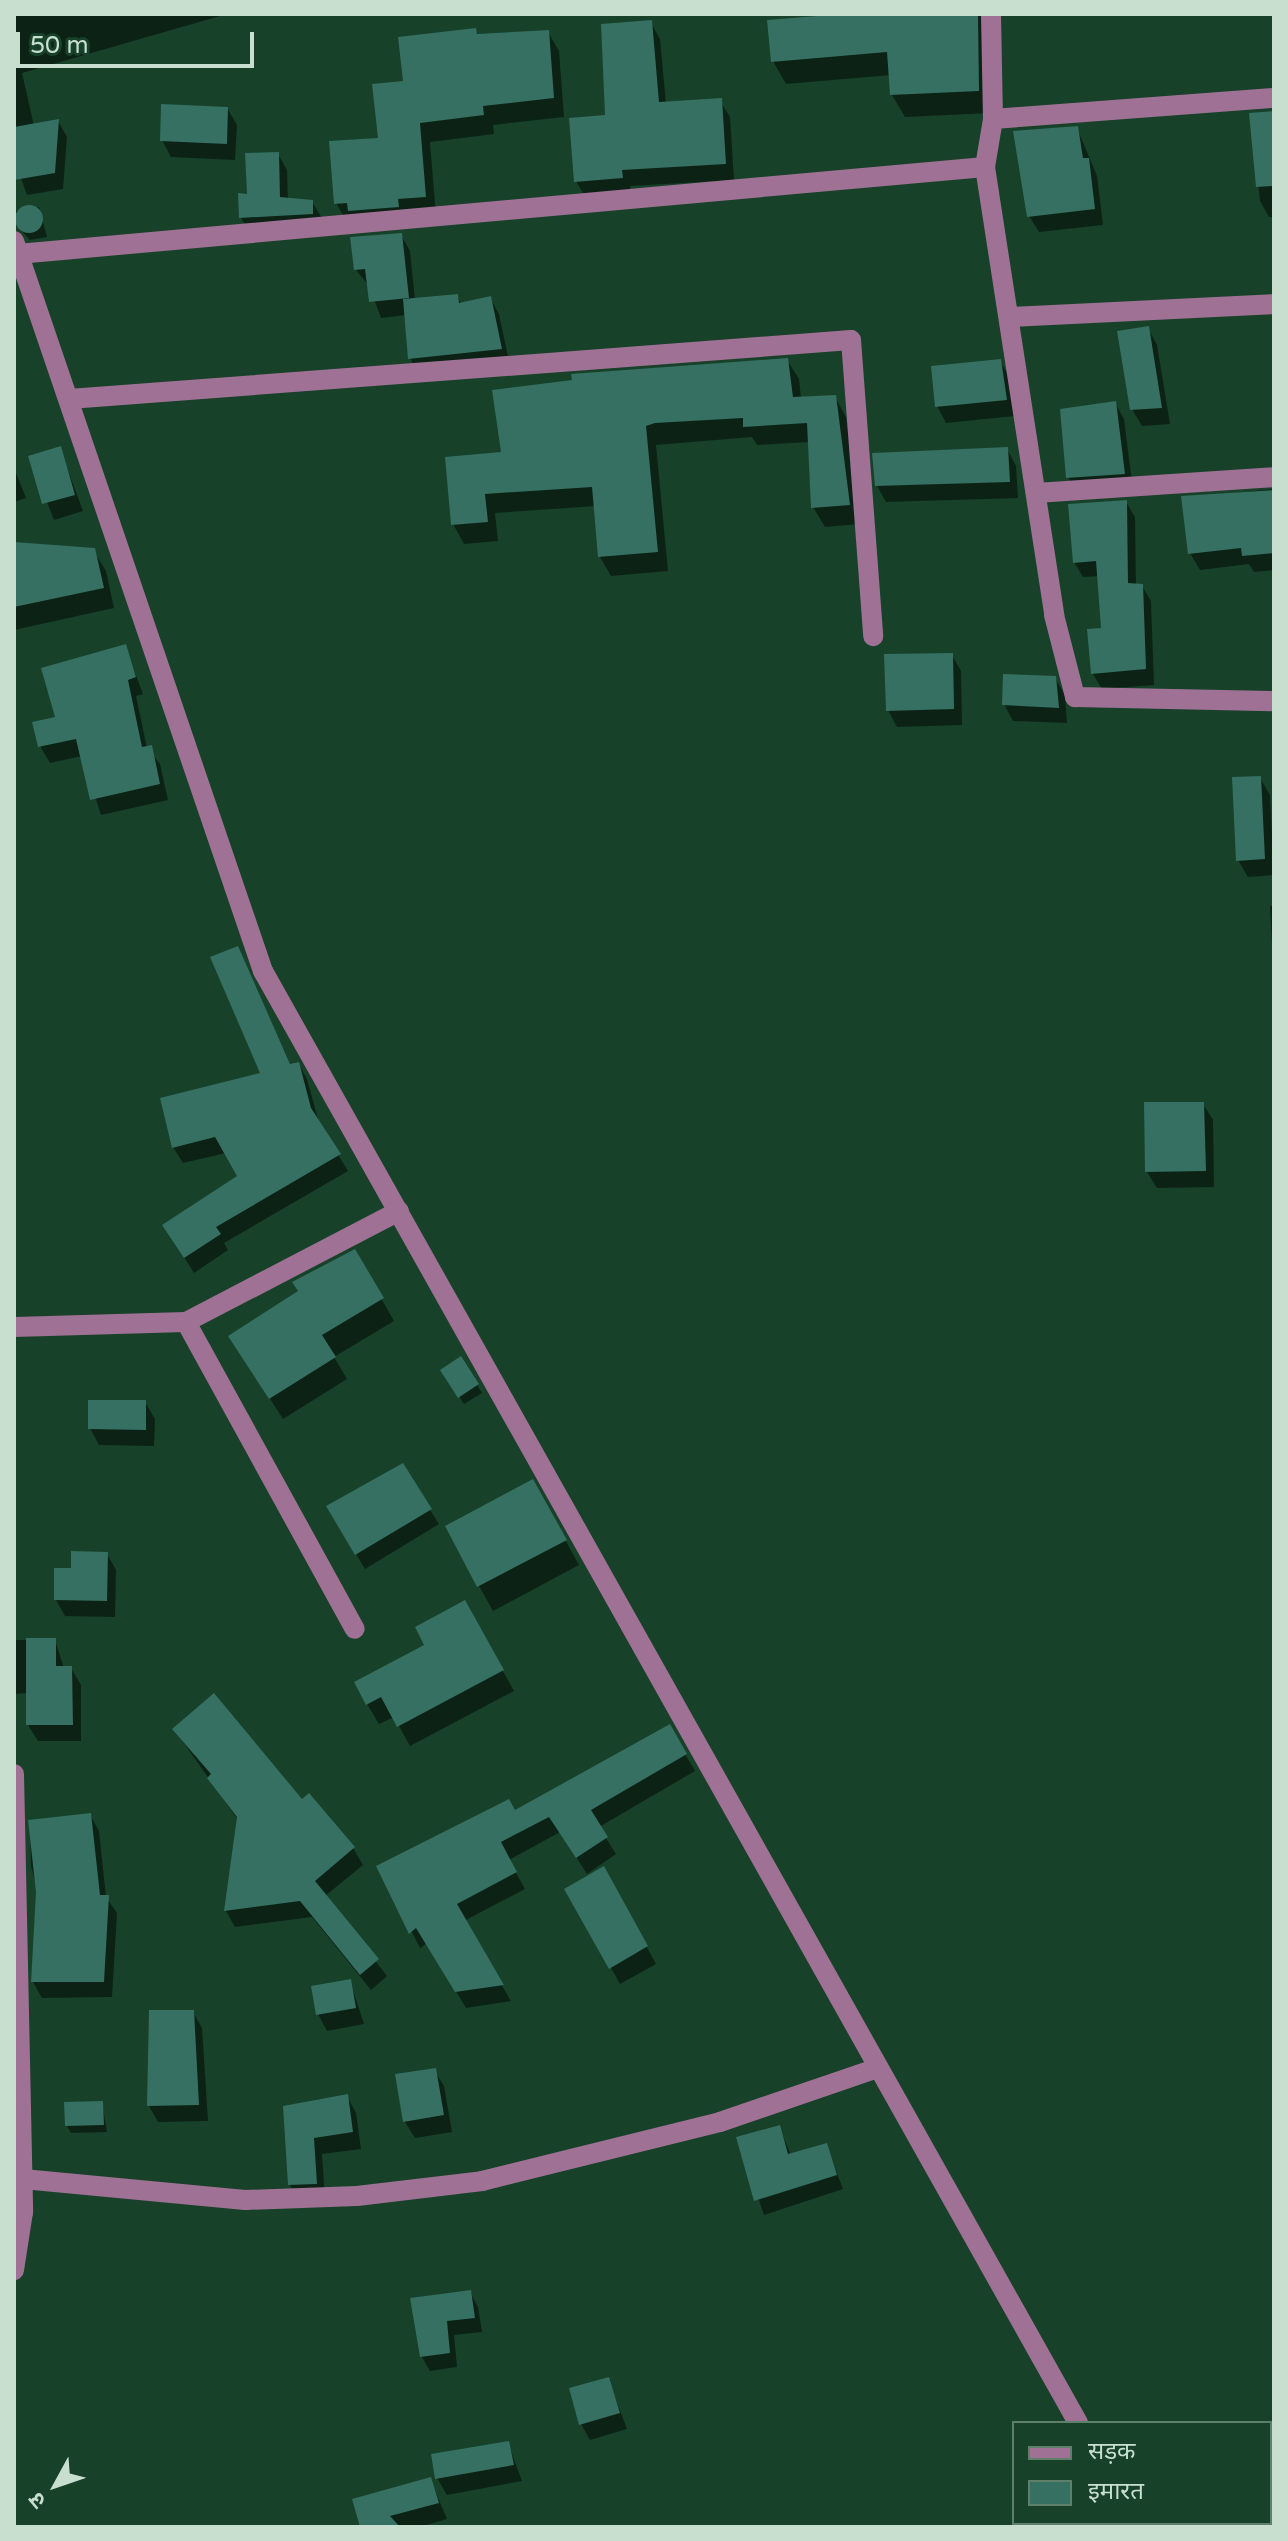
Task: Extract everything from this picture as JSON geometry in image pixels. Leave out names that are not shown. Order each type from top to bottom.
[{"type":"street","points":[[991,14],[993,119],[985,167],[1054,615],[1075,697],[1274,701]]},
{"type":"street","points":[[993,119],[1274,98]]},
{"type":"street","points":[[985,167],[16,247],[263,971],[875,2069],[1077,2421]]},
{"type":"street","points":[[1009,317],[1274,304]]},
{"type":"street","points":[[69,399],[851,340],[873,636]]},
{"type":"street","points":[[1036,493],[1274,477]]},
{"type":"street","points":[[14,1327],[186,1322],[399,1211]]},
{"type":"street","points":[[186,1322],[355,1629]]},
{"type":"street","points":[[14,1774],[23,2179],[14,2270]]},
{"type":"street","points":[[23,2179],[245,2200],[357,2196],[482,2181],[720,2122],[875,2069]]},
{"type":"building","points":[[842,14],[978,14],[979,91],[890,95],[887,52],[771,62],[767,20]]},
{"type":"building","points":[[652,20],[659,102],[722,98],[726,164],[622,170],[623,178],[574,182],[569,118],[605,115],[601,24]]},
{"type":"building","points":[[476,28],[477,34],[549,30],[554,98],[483,106],[484,115],[420,123],[426,197],[398,199],[399,207],[348,211],[347,203],[334,204],[329,141],[378,138],[372,84],[403,81],[398,37]]},
{"type":"building","points":[[161,104],[228,107],[227,144],[160,141]]},
{"type":"building","points":[[1274,111],[1274,186],[1256,187],[1249,113]]},
{"type":"building","points":[[59,119],[55,173],[14,180],[14,127]]},
{"type":"building","points":[[1078,126],[1083,158],[1089,158],[1095,209],[1027,217],[1013,131]]},
{"type":"building","points":[[279,152],[280,197],[313,200],[313,214],[239,218],[238,193],[247,194],[245,153]]},
{"type":"building","points":[[29,205],[39,209],[43,219],[39,229],[29,233],[19,229],[15,219],[19,209]]},
{"type":"building","points":[[402,233],[409,298],[369,302],[365,269],[354,270],[350,237]]},
{"type":"building","points":[[458,294],[459,303],[491,296],[502,349],[408,359],[403,299]]},
{"type":"building","points":[[1149,326],[1162,408],[1130,410],[1117,331]]},
{"type":"building","points":[[788,358],[793,397],[836,395],[850,505],[811,508],[807,423],[743,427],[743,418],[646,426],[658,552],[598,557],[592,487],[485,494],[488,522],[451,525],[445,457],[501,452],[492,390],[572,380],[571,374]]},
{"type":"building","points":[[1001,359],[1007,400],[935,407],[931,366]]},
{"type":"building","points":[[1116,401],[1125,474],[1066,478],[1060,409]]},
{"type":"building","points":[[61,446],[75,495],[42,504],[28,456]]},
{"type":"building","points":[[1008,447],[1010,482],[875,486],[872,453]]},
{"type":"building","points":[[1274,490],[1274,553],[1242,556],[1241,548],[1188,554],[1181,496]]},
{"type":"building","points":[[1127,500],[1128,583],[1143,584],[1146,669],[1091,674],[1087,629],[1101,628],[1096,561],[1073,563],[1068,504]]},
{"type":"building","points":[[14,542],[95,548],[104,588],[14,607]]},
{"type":"building","points":[[126,644],[136,677],[128,680],[142,747],[152,745],[160,784],[90,800],[76,739],[38,747],[32,722],[55,717],[41,668]]},
{"type":"building","points":[[953,653],[954,709],[886,711],[884,654]]},
{"type":"building","points":[[1003,674],[1056,676],[1059,708],[1002,705]]},
{"type":"building","points":[[1261,776],[1265,859],[1236,861],[1232,777]]},
{"type":"building","points":[[238,946],[290,1064],[299,1062],[311,1108],[341,1154],[216,1227],[221,1234],[184,1258],[162,1225],[237,1176],[215,1137],[172,1148],[160,1098],[260,1073],[210,957]]},
{"type":"building","points":[[1144,1102],[1204,1102],[1206,1171],[1145,1172]]},
{"type":"building","points":[[355,1249],[384,1298],[322,1335],[336,1357],[269,1399],[228,1336],[298,1291],[292,1282]]},
{"type":"building","points":[[461,1356],[479,1384],[458,1398],[440,1370]]},
{"type":"building","points":[[88,1400],[146,1400],[146,1430],[88,1429]]},
{"type":"building","points":[[403,1463],[432,1509],[355,1555],[326,1506]]},
{"type":"building","points":[[533,1479],[567,1540],[477,1587],[445,1526]]},
{"type":"building","points":[[71,1551],[108,1552],[107,1601],[54,1600],[54,1568],[71,1568]]},
{"type":"building","points":[[465,1600],[504,1670],[397,1727],[381,1697],[366,1705],[354,1682],[424,1645],[415,1627]]},
{"type":"building","points":[[26,1638],[56,1638],[56,1666],[72,1666],[73,1725],[26,1725]]},
{"type":"building","points":[[214,1693],[302,1799],[309,1793],[355,1847],[315,1881],[379,1959],[360,1975],[300,1901],[224,1911],[237,1817],[207,1778],[211,1774],[172,1729]]},
{"type":"building","points":[[670,1724],[687,1754],[591,1810],[608,1837],[576,1858],[549,1817],[501,1842],[517,1872],[457,1904],[504,1985],[455,1992],[416,1928],[409,1934],[376,1866],[509,1799],[515,1810]]},
{"type":"building","points":[[91,1813],[100,1895],[109,1895],[104,1982],[31,1982],[36,1892],[28,1820]]},
{"type":"building","points":[[604,1866],[648,1946],[609,1969],[564,1889]]},
{"type":"building","points":[[351,1979],[356,2008],[316,2015],[311,1986]]},
{"type":"building","points":[[149,2010],[194,2010],[199,2105],[147,2106]]},
{"type":"building","points":[[436,2068],[444,2115],[403,2122],[395,2074]]},
{"type":"building","points":[[348,2094],[353,2132],[314,2138],[317,2184],[288,2185],[283,2106]]},
{"type":"building","points":[[103,2101],[104,2125],[65,2126],[64,2102]]},
{"type":"building","points":[[780,2125],[788,2154],[827,2143],[837,2175],[754,2201],[736,2137]]},
{"type":"building","points":[[471,2290],[475,2318],[447,2321],[450,2353],[420,2357],[410,2298]]},
{"type":"building","points":[[609,2377],[620,2413],[579,2425],[569,2388]]},
{"type":"building","points":[[509,2441],[514,2465],[435,2479],[431,2454]]},
{"type":"building","points":[[431,2477],[439,2503],[390,2516],[400,2527],[360,2527],[352,2499]]}]
